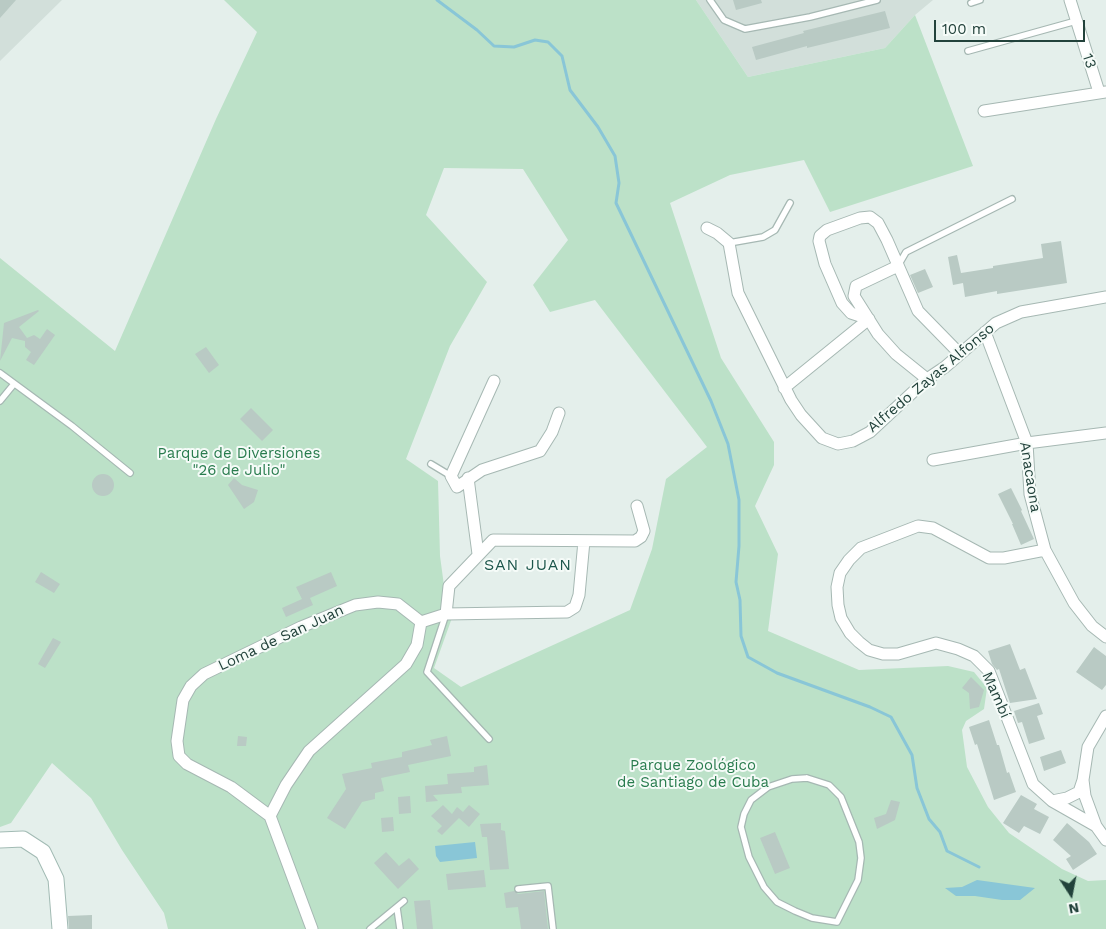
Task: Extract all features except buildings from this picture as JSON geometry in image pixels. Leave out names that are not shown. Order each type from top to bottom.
[{"type":"street","name":"13","points":[[1070,0],[1102,92]]},
{"type":"street","points":[[984,111],[1102,92]]},
{"type":"street","points":[[869,319],[851,313],[842,303],[825,264],[820,247],[820,236],[827,230],[853,220],[870,217],[878,223],[918,311],[960,354]]},
{"type":"street","points":[[707,228],[717,233],[729,243]]},
{"type":"street","name":"Alfredo Zayas Alfonso","points":[[729,243],[738,293],[784,388],[810,426],[822,438],[838,444],[854,441],[870,432],[927,379],[996,323],[1021,312],[1106,297]]},
{"type":"street","points":[[898,266],[856,286],[854,296],[878,334],[896,354],[927,379]]},
{"type":"street","points":[[784,388],[869,319]]},
{"type":"street","name":"Anacaona","points":[[985,332],[1027,443],[1030,494],[1045,550],[1074,603],[1092,626],[1106,637]]},
{"type":"street","points":[[494,381],[452,476],[457,487],[482,470],[540,451],[552,432],[559,414]]},
{"type":"street","points":[[933,460],[1027,443],[1106,433]]},
{"type":"street","points":[[468,478],[478,554]]},
{"type":"street","points":[[446,614],[450,586],[493,540],[635,541],[641,537],[644,531],[637,506]]},
{"type":"street","name":"Mambí","points":[[1045,550],[1004,558],[989,558],[933,528],[918,526],[861,548],[840,573],[837,588],[838,605],[850,633],[869,650],[883,654],[898,654],[936,643],[974,656],[989,671],[1033,784],[1052,800],[1096,826]]},
{"type":"street","points":[[312,929],[270,816],[286,785],[309,751],[406,664],[418,645],[421,622],[446,614],[566,612],[575,607],[579,595],[584,541]]},
{"type":"street","name":"Loma de San Juan","points":[[270,816],[231,787],[187,764],[179,756],[177,741],[183,700],[191,686],[204,674],[302,627],[355,605],[378,602],[398,604],[421,622]]},
{"type":"street","points":[[1052,800],[1067,798],[1079,792],[1083,780],[1088,747],[1106,716]]},
{"type":"street","points":[[1083,780],[1085,796],[1096,826],[1106,840]]},
{"type":"street","points":[[0,840],[23,839],[43,852],[56,879],[60,929]]},
{"type":"lane","points":[[710,0],[724,20],[745,29],[810,17],[877,0]]},
{"type":"lane","points":[[971,3],[980,0]]},
{"type":"lane","points":[[968,51],[1076,21]]},
{"type":"lane","points":[[898,266],[906,252],[1012,199]]},
{"type":"lane","points":[[729,243],[763,237],[775,230],[790,203]]},
{"type":"lane","points":[[0,373],[72,426],[130,473]]},
{"type":"lane","points":[[0,401],[14,384]]},
{"type":"lane","points":[[431,464],[452,476]]},
{"type":"lane","points":[[446,614],[427,672],[489,739]]},
{"type":"lane","points":[[837,922],[812,918],[794,912],[777,902],[764,887],[748,857],[741,827],[744,814],[751,800],[768,787],[792,779],[808,778],[828,784],[841,797],[860,842],[861,858],[858,880],[837,922],[840,929]]},
{"type":"lane","points":[[518,889],[548,886],[554,929]]},
{"type":"lane","points":[[370,929],[404,901]]},
{"type":"lane","points":[[397,908],[400,929]]},
{"type":"shaded area","points":[[0,0],[62,0],[0,61]]},
{"type":"shaded area","points":[[696,0],[933,0],[915,15],[885,48],[748,77]]},
{"type":"green space","points":[[224,0],[696,0],[748,77],[885,48],[915,15],[973,166],[830,212],[804,160],[730,175],[670,203],[721,358],[774,442],[774,465],[755,506],[778,554],[768,631],[859,670],[948,666],[974,672],[987,688],[984,709],[966,721],[962,730],[967,767],[988,807],[1009,833],[1062,869],[1088,881],[1106,880],[1106,929],[168,929],[164,913],[122,850],[91,798],[52,763],[11,823],[0,827],[0,258],[115,351],[216,119],[257,32]],"holes":[[[444,168],[523,169],[568,240],[533,285],[550,312],[595,300],[707,447],[666,479],[652,549],[630,610],[461,687],[434,668],[453,615],[438,616],[440,610],[447,608],[440,556],[438,481],[406,459],[450,346],[487,282],[426,215]]]},
{"type":"water","points":[[475,842],[477,858],[440,862],[436,856],[435,846]]},
{"type":"water","points":[[977,880],[1035,888],[1020,900],[1002,900],[975,896],[956,896],[945,888],[962,887]]},
{"type":"waterway","points":[[437,0],[477,30],[494,46],[514,47],[535,40],[548,42],[562,56],[570,90],[598,127],[615,156],[619,183],[616,203],[711,401],[728,444],[739,500],[739,546],[736,582],[740,600],[741,636],[748,657],[777,673],[870,707],[891,717],[912,755],[917,788],[929,819],[940,832],[947,851],[979,867]]},
{"type":"district","name":"SAN JUAN","points":[[528,565]]},
{"type":"park label","name":"Parque de Diversiones \"26 de Julio\"","points":[[239,462]]},
{"type":"park label","name":"Parque Zoológico de Santiago de Cuba","points":[[693,774]]}]
